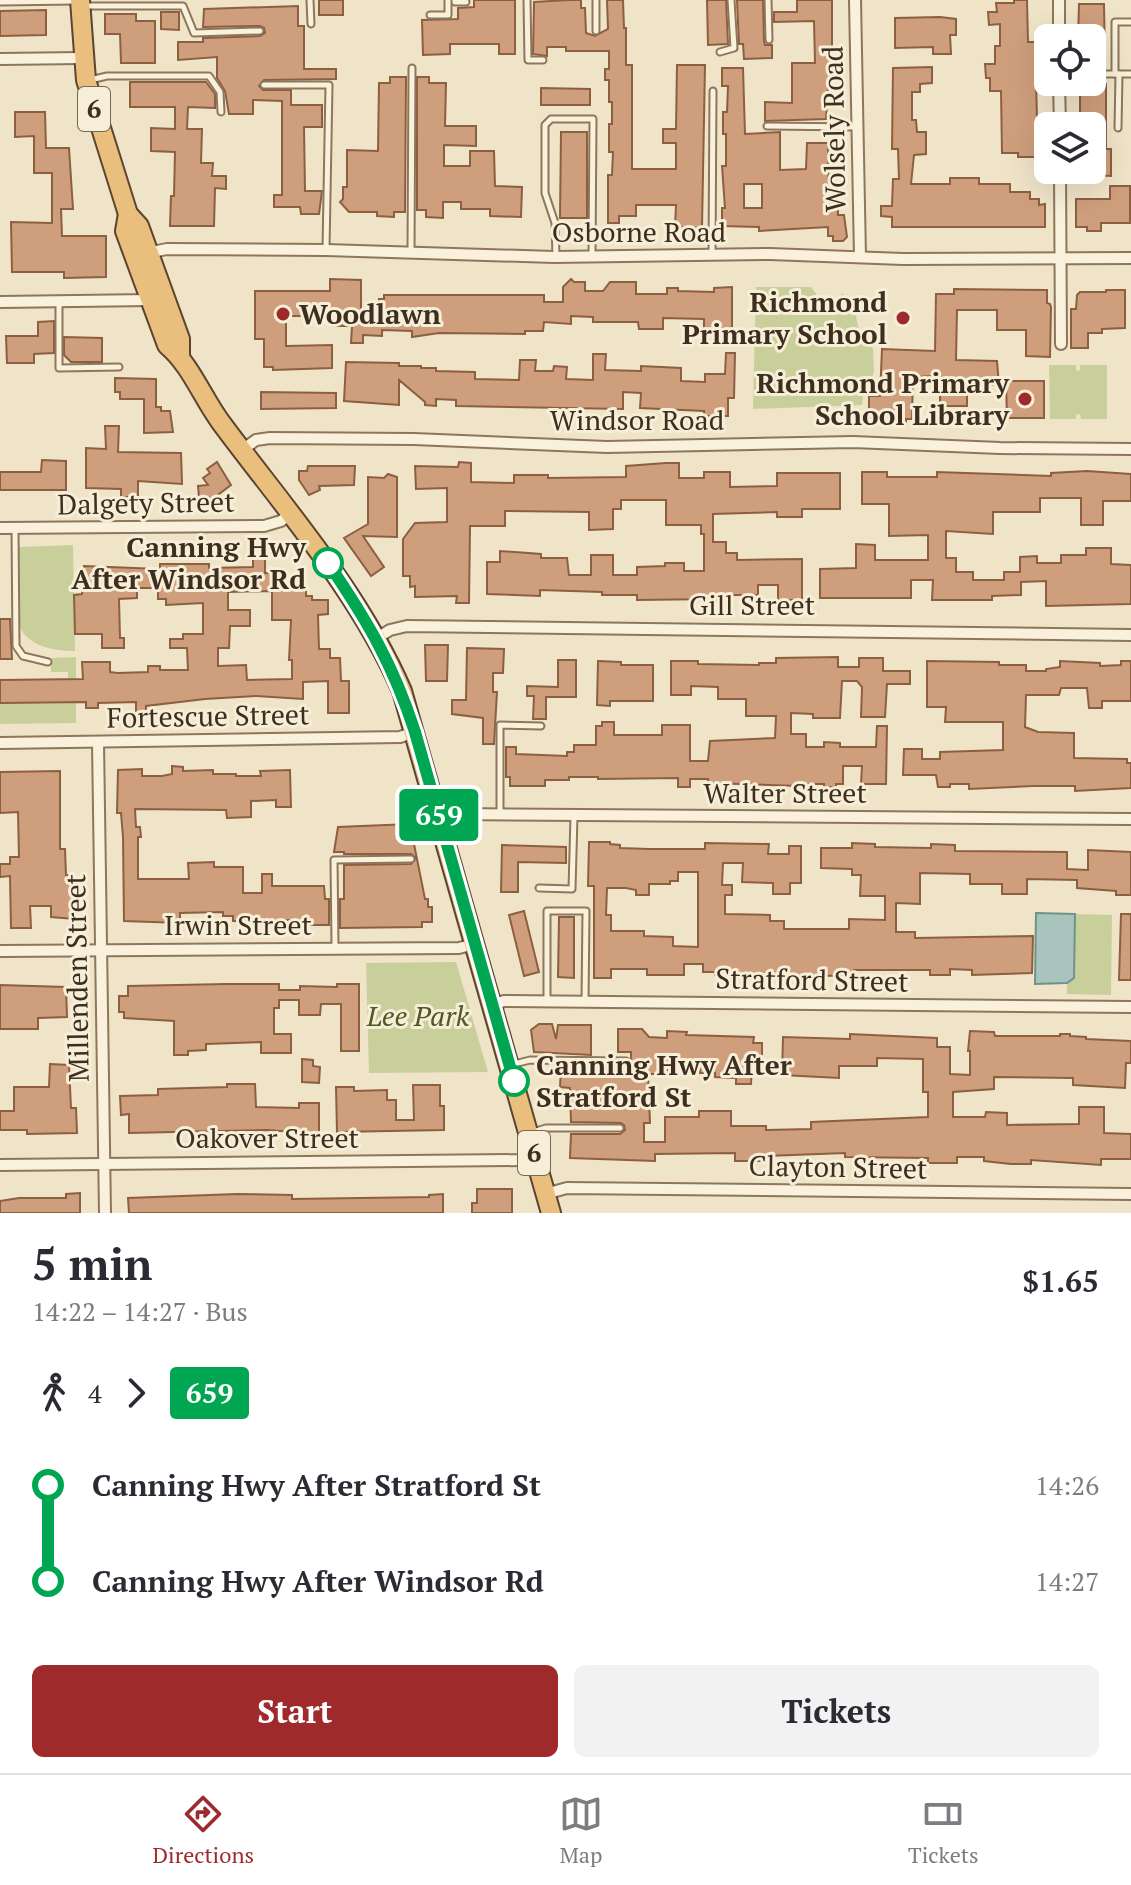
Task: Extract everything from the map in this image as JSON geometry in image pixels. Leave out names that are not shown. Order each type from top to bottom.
[{"type":"highway","name":"6","points":[[80,2],[86,80],[128,214],[139,226],[180,339],[180,356]]},
{"type":"highway","name":"6","points":[[128,214],[125,231],[167,345],[180,356],[194,383],[326,561],[377,638],[402,691],[551,1213]]},
{"type":"street","name":"Wolsely Road","points":[[855,0],[860,257]]},
{"type":"street","points":[[1059,0],[1059,24]]},
{"type":"street","points":[[0,59],[82,58]]},
{"type":"street","points":[[1060,184],[1061,344]]},
{"type":"street","name":"Osborne Road","points":[[147,253],[167,249],[556,257],[1131,258]]},
{"type":"street","points":[[0,302],[150,300]]},
{"type":"street","name":"Windsor Road","points":[[242,450],[256,440],[270,438],[414,439],[607,447],[853,442],[1131,449]]},
{"type":"street","name":"Dalgety Street","points":[[0,528],[264,526],[281,521],[290,514]]},
{"type":"street","name":"Gill Street","points":[[377,638],[390,630],[407,626],[1131,635]]},
{"type":"street","name":"Fortescue Street","points":[[0,743],[400,737],[415,732]]},
{"type":"street","name":"Millenden Street","points":[[98,742],[105,1213]]},
{"type":"street","name":"Walter Street","points":[[439,817],[500,814],[1131,819]]},
{"type":"street","name":"Irwin Street","points":[[0,951],[459,948],[475,944]]},
{"type":"street","name":"Stratford Street","points":[[492,1005],[504,1001],[1131,1007]]},
{"type":"street","name":"Oakover Street","points":[[0,1165],[522,1160],[535,1156]]},
{"type":"street","name":"Clayton Street","points":[[545,1194],[567,1188],[1131,1194]]},
{"type":"lane","points":[[310,0],[311,24]]},
{"type":"lane","points":[[430,15],[448,15],[448,0]]},
{"type":"lane","points":[[455,0],[466,2]]},
{"type":"lane","points":[[527,0],[528,60],[543,60]]},
{"type":"lane","points":[[596,0],[596,31]]},
{"type":"lane","points":[[720,52],[734,48],[731,0]]},
{"type":"lane","points":[[768,0],[769,40]]},
{"type":"lane","points":[[0,2],[183,6],[194,33],[260,31]]},
{"type":"lane","points":[[1118,128],[1115,22],[1131,22]]},
{"type":"lane","points":[[411,252],[412,68]]},
{"type":"lane","points":[[1106,74],[1131,74]]},
{"type":"lane","points":[[86,80],[107,76],[209,76],[220,92],[221,112]]},
{"type":"lane","points":[[264,85],[329,85],[326,250]]},
{"type":"lane","points":[[712,256],[713,91]]},
{"type":"lane","points":[[556,257],[555,223],[545,193],[545,125],[551,119],[593,119],[592,257]]},
{"type":"lane","points":[[767,126],[858,127]]},
{"type":"lane","points":[[59,301],[59,368],[119,367]]},
{"type":"lane","points":[[15,528],[16,646],[23,656],[48,662]]},
{"type":"lane","points":[[500,814],[500,725],[541,726]]},
{"type":"lane","points":[[539,888],[572,889],[574,815]]},
{"type":"lane","points":[[335,948],[334,860],[411,859]]},
{"type":"lane","points":[[547,1002],[547,911],[586,911],[585,1002]]},
{"type":"lane","points":[[509,1065],[530,1060],[626,1061]]},
{"type":"lane","points":[[528,1133],[546,1128],[620,1128]]},
{"type":"green space","points":[[756,287],[811,287],[820,299],[838,300],[842,293],[853,301],[859,331],[867,337],[873,349],[874,372],[862,405],[753,409]]},
{"type":"green space","points":[[1049,365],[1076,365],[1076,370],[1080,371],[1080,365],[1107,365],[1107,419],[1081,419],[1080,414],[1076,415],[1076,419],[1050,419]]},
{"type":"green space","points":[[73,545],[75,651],[44,647],[30,640],[20,628],[19,547]]},
{"type":"green space","points":[[76,657],[76,723],[0,724],[0,703],[71,702],[68,672],[51,672],[51,658]]},
{"type":"green space","points":[[1075,914],[1112,915],[1111,995],[1067,994],[1067,983],[1074,977]]},
{"type":"green space","name":"Lee Park","points":[[456,962],[488,1072],[369,1073],[366,963]]},
{"type":"water","points":[[1036,913],[1075,914],[1074,978],[1067,983],[1035,984]]},
{"type":"building","points":[[319,0],[343,0],[343,15],[319,15]]},
{"type":"building","points":[[474,0],[515,0],[515,54],[499,54],[499,44],[450,44],[450,54],[423,55],[422,20],[458,19],[458,8],[474,7]]},
{"type":"building","points":[[581,0],[581,8],[585,8],[586,33],[595,36],[608,29],[607,0],[623,0],[626,65],[632,65],[632,169],[676,169],[676,143],[663,143],[663,129],[676,129],[677,65],[705,65],[702,228],[675,227],[676,205],[636,205],[636,216],[619,216],[619,223],[608,223],[608,175],[612,175],[613,152],[609,152],[612,102],[609,102],[609,80],[605,80],[605,69],[609,69],[609,51],[566,51],[566,47],[547,47],[547,56],[533,54],[534,2]]},
{"type":"building","points":[[707,0],[726,0],[728,44],[708,45]]},
{"type":"building","points":[[737,0],[763,0],[764,41],[765,45],[772,45],[772,58],[744,59],[743,44],[739,44]]},
{"type":"building","points":[[797,0],[832,0],[832,88],[828,88],[826,119],[765,121],[765,102],[792,103],[792,63],[815,63],[814,21],[774,22],[774,12],[797,12]]},
{"type":"building","points":[[1014,0],[1027,0],[1028,42],[1034,42],[1037,112],[1034,112],[1034,157],[1002,153],[1001,91],[990,91],[990,78],[986,78],[985,64],[995,64],[995,46],[1000,46],[1000,24],[989,25],[988,12],[997,12],[996,3],[1014,3]]},
{"type":"building","points":[[1079,4],[1104,4],[1104,24],[1078,24]]},
{"type":"building","points":[[298,6],[298,26],[304,26],[304,69],[336,69],[336,79],[264,80],[259,86],[263,90],[291,90],[291,105],[322,105],[322,127],[304,127],[305,191],[322,191],[319,214],[301,214],[300,207],[274,207],[274,195],[282,195],[282,101],[253,100],[253,114],[229,114],[225,91],[217,78],[217,57],[178,60],[178,42],[203,42],[203,38],[260,36],[265,33],[260,26],[203,27],[204,9]]},
{"type":"building","points":[[46,10],[46,35],[0,36],[0,11]]},
{"type":"building","points":[[161,12],[179,12],[179,30],[161,29]]},
{"type":"building","points":[[105,14],[136,14],[136,21],[155,21],[155,63],[121,63],[120,34],[105,34]]},
{"type":"building","points":[[895,18],[956,19],[956,35],[950,35],[951,54],[933,54],[933,47],[895,48]]},
{"type":"building","points":[[932,67],[932,83],[920,84],[920,92],[912,92],[912,120],[916,120],[917,132],[926,132],[926,154],[914,155],[911,184],[950,184],[950,178],[979,178],[979,184],[1010,184],[1010,192],[1030,192],[1030,199],[1039,199],[1039,205],[1045,204],[1045,227],[892,227],[892,217],[881,216],[881,206],[892,206],[893,179],[899,179],[898,149],[892,149],[893,68]]},
{"type":"building","points":[[722,68],[743,68],[745,134],[780,132],[780,170],[806,169],[807,143],[828,143],[829,204],[838,204],[838,215],[844,215],[847,237],[843,241],[833,241],[833,236],[828,236],[828,227],[759,231],[759,227],[722,226],[722,208],[725,208],[722,166],[726,166],[723,112],[727,112],[728,86],[722,86]],"holes":[[[744,184],[762,184],[762,208],[744,208]]]},
{"type":"building","points":[[390,77],[406,77],[405,212],[394,212],[394,217],[377,216],[377,212],[349,212],[340,202],[343,187],[347,187],[347,150],[378,151],[379,83],[390,83]]},
{"type":"building","points":[[417,77],[429,77],[429,83],[446,83],[445,126],[476,126],[476,146],[444,145],[444,166],[470,166],[470,151],[494,151],[495,186],[522,187],[521,217],[490,216],[490,209],[461,209],[461,202],[443,202],[443,218],[426,217],[426,210],[417,210]]},
{"type":"building","points":[[130,82],[206,82],[215,94],[215,108],[188,107],[187,129],[202,129],[201,163],[213,163],[212,176],[226,176],[226,189],[215,188],[214,226],[170,226],[175,152],[151,151],[151,128],[175,129],[175,107],[130,107]]},
{"type":"building","points":[[541,88],[590,89],[590,105],[541,105]]},
{"type":"building","points":[[1080,96],[1106,96],[1106,112],[1080,112]]},
{"type":"building","points":[[15,112],[45,112],[46,148],[69,148],[73,209],[61,209],[62,236],[106,236],[106,277],[64,278],[64,272],[12,272],[11,222],[52,223],[52,173],[34,173],[34,136],[15,137]]},
{"type":"building","points":[[561,132],[587,132],[587,218],[560,218]]},
{"type":"building","points":[[1106,149],[1111,149],[1111,176],[1106,176]]},
{"type":"building","points":[[1110,186],[1130,186],[1130,223],[1101,223],[1101,231],[1076,227],[1076,199],[1110,199]]},
{"type":"building","points":[[330,279],[361,280],[361,312],[379,312],[379,299],[384,299],[384,295],[544,295],[544,302],[563,302],[563,287],[571,279],[585,282],[585,291],[603,291],[610,282],[636,282],[636,294],[667,294],[667,288],[714,292],[714,288],[732,287],[732,335],[704,335],[704,319],[663,318],[663,329],[639,329],[638,322],[593,322],[593,317],[571,316],[571,324],[544,322],[543,331],[525,331],[525,334],[439,333],[412,337],[412,331],[382,330],[382,336],[363,335],[363,343],[351,343],[352,326],[333,326],[332,309],[318,309],[308,316],[286,316],[286,346],[332,345],[332,368],[273,370],[273,367],[264,367],[264,339],[255,339],[255,291],[330,291]]},
{"type":"building","points":[[954,289],[1047,290],[1047,303],[1051,307],[1050,357],[1026,356],[1026,330],[997,330],[997,310],[957,310],[956,360],[997,361],[999,385],[967,384],[967,406],[944,406],[944,402],[940,402],[940,384],[935,384],[935,376],[913,377],[912,419],[906,419],[906,422],[879,422],[879,418],[869,418],[869,396],[880,396],[882,349],[935,351],[936,294],[954,294]]},
{"type":"building","points":[[1125,290],[1125,328],[1088,333],[1088,348],[1071,348],[1071,309],[1076,309],[1077,295],[1080,292]]},
{"type":"building","points":[[54,321],[54,353],[34,354],[34,363],[7,363],[6,336],[38,336],[38,322]]},
{"type":"building","points":[[64,337],[102,338],[102,362],[71,362],[64,355]]},
{"type":"building","points":[[726,353],[735,353],[734,398],[728,398],[728,416],[704,416],[704,411],[640,408],[641,393],[623,392],[623,409],[456,406],[456,400],[436,399],[436,406],[425,405],[399,380],[399,405],[344,401],[346,362],[399,363],[399,366],[436,368],[436,371],[475,372],[475,379],[519,380],[520,360],[536,360],[535,371],[553,371],[554,366],[567,367],[566,379],[593,380],[593,354],[606,354],[605,370],[641,371],[641,366],[681,368],[681,381],[705,382],[705,374],[725,374]]},
{"type":"building","points":[[115,378],[156,379],[156,407],[161,407],[161,411],[170,411],[173,432],[144,433],[144,399],[120,399],[120,392],[115,392]]},
{"type":"building","name":"Richmond Primary School Library","points":[[1006,381],[1044,381],[1044,418],[1007,418]]},
{"type":"building","points":[[261,392],[336,393],[336,408],[261,409]]},
{"type":"building","points":[[105,426],[119,426],[118,452],[181,453],[182,484],[138,481],[138,497],[121,497],[121,489],[86,488],[86,448],[106,449]]},
{"type":"building","points":[[42,460],[66,461],[66,490],[0,490],[0,472],[41,472]]},
{"type":"building","points":[[217,462],[231,485],[211,500],[209,497],[199,497],[198,486],[208,485],[203,478],[210,473],[207,469]]},
{"type":"building","points":[[459,462],[471,463],[471,482],[514,483],[514,475],[626,477],[626,466],[666,463],[679,463],[679,478],[704,478],[704,472],[730,472],[730,487],[777,486],[777,473],[840,473],[840,509],[802,509],[802,517],[777,517],[777,512],[713,514],[713,542],[726,542],[726,553],[737,553],[737,560],[802,559],[802,600],[778,600],[778,585],[758,585],[758,595],[727,595],[727,602],[716,602],[716,599],[637,600],[637,595],[602,595],[602,592],[540,590],[540,596],[487,594],[487,562],[500,562],[500,551],[541,554],[541,558],[567,558],[569,575],[591,575],[591,555],[613,555],[613,575],[637,575],[637,567],[665,566],[665,563],[684,563],[684,571],[704,571],[704,534],[701,534],[701,525],[666,525],[666,500],[621,500],[621,509],[613,509],[613,529],[589,530],[589,512],[505,511],[505,526],[470,526],[469,603],[456,603],[457,596],[415,597],[415,586],[410,587],[410,576],[403,576],[403,539],[415,523],[447,522],[447,488],[416,489],[415,466],[458,467]]},
{"type":"building","points":[[308,466],[355,466],[354,485],[319,486],[320,490],[309,495],[299,480],[299,471],[307,471]]},
{"type":"building","points":[[1087,471],[1131,474],[1131,501],[1103,501],[1103,525],[1081,525],[1081,498],[1040,498],[1040,512],[993,512],[993,534],[946,531],[946,558],[956,558],[956,572],[973,572],[973,580],[1004,580],[1004,572],[1020,572],[1020,557],[1037,556],[1037,563],[1061,563],[1061,555],[1086,555],[1086,548],[1111,548],[1111,564],[1131,565],[1131,604],[1046,606],[1046,581],[1021,582],[1021,595],[992,596],[992,600],[932,600],[933,580],[911,580],[911,598],[820,598],[820,569],[856,568],[856,544],[875,545],[875,560],[928,560],[928,535],[889,536],[889,504],[862,504],[862,472],[887,472],[887,477],[937,477],[937,472],[1051,476],[1051,473]]},
{"type":"building","points":[[388,474],[397,477],[397,537],[363,536],[384,567],[371,576],[344,538],[368,524],[368,477],[384,478]]},
{"type":"building","points":[[253,558],[265,558],[265,573],[279,573],[279,589],[306,589],[306,596],[312,596],[312,600],[328,600],[328,614],[318,615],[319,649],[330,649],[330,658],[340,658],[341,681],[349,681],[349,713],[328,713],[328,681],[303,682],[303,699],[256,696],[205,699],[146,706],[146,713],[136,713],[136,702],[98,703],[98,708],[86,708],[86,702],[0,703],[0,680],[83,679],[82,662],[110,662],[110,672],[118,673],[148,672],[148,666],[160,666],[160,670],[188,670],[187,648],[170,648],[170,639],[183,639],[183,634],[203,634],[203,603],[166,605],[166,599],[158,599],[158,588],[137,588],[137,598],[119,599],[120,638],[124,638],[124,648],[102,648],[102,634],[75,634],[74,595],[82,594],[84,566],[160,569],[160,564],[209,564],[209,568],[253,567]],"holes":[[[272,591],[272,620],[291,620],[289,660],[292,660],[292,679],[247,680],[246,665],[218,666],[218,648],[229,648],[230,626],[250,626],[250,610],[228,610],[228,592]]]},
{"type":"building","points":[[0,619],[10,619],[12,659],[0,659]]},
{"type":"building","points":[[425,645],[448,645],[447,681],[426,681]]},
{"type":"building","points":[[467,648],[504,649],[503,673],[493,673],[493,692],[497,692],[494,744],[483,744],[483,718],[452,714],[452,700],[466,700]]},
{"type":"building","points":[[838,657],[838,667],[859,667],[859,658],[883,658],[883,671],[910,671],[910,684],[887,684],[885,717],[861,717],[862,687],[857,681],[842,681],[840,718],[813,718],[813,714],[791,713],[791,734],[806,734],[806,747],[824,747],[824,742],[840,743],[840,747],[876,747],[877,726],[887,726],[886,784],[861,784],[862,766],[843,766],[843,784],[836,784],[836,787],[824,787],[824,784],[708,783],[708,779],[690,779],[690,787],[678,787],[678,778],[598,777],[545,780],[545,786],[510,786],[510,777],[506,777],[506,747],[516,747],[516,754],[567,756],[567,752],[574,752],[574,745],[596,745],[596,726],[602,726],[602,722],[614,722],[614,735],[662,735],[662,725],[690,725],[690,761],[708,761],[710,741],[775,738],[776,716],[746,716],[746,699],[718,699],[718,687],[691,686],[691,695],[671,695],[671,661],[759,665],[776,663],[776,658]]},
{"type":"building","points":[[558,660],[576,660],[576,697],[546,697],[546,719],[533,719],[534,696],[527,696],[527,686],[558,687]]},
{"type":"building","points":[[598,661],[653,665],[653,701],[610,701],[610,706],[597,705]]},
{"type":"building","points":[[927,661],[999,662],[999,665],[1026,665],[1026,671],[1046,671],[1060,667],[1060,661],[1100,663],[1100,666],[1131,661],[1131,701],[1102,701],[1102,708],[1089,708],[1087,688],[1061,688],[1059,695],[1026,695],[1025,727],[1038,732],[1074,733],[1074,758],[1127,759],[1127,763],[1131,763],[1131,788],[1075,791],[1075,786],[969,789],[969,784],[938,787],[936,775],[903,775],[904,749],[922,749],[922,759],[940,759],[940,752],[1003,750],[1003,722],[945,722],[946,707],[927,707]]},
{"type":"building","points":[[172,766],[183,767],[183,771],[213,770],[213,774],[236,776],[261,776],[260,771],[290,770],[291,807],[276,807],[276,800],[251,801],[251,817],[227,818],[226,810],[135,809],[136,827],[140,827],[141,837],[138,837],[138,879],[189,879],[188,863],[214,862],[214,867],[243,867],[243,893],[262,893],[262,874],[272,874],[272,886],[324,886],[325,899],[329,899],[329,925],[299,925],[299,920],[233,921],[233,916],[223,916],[223,912],[180,913],[180,923],[124,921],[123,837],[121,813],[117,813],[118,770],[142,769],[142,776],[162,776],[172,774]]},
{"type":"building","points":[[60,771],[60,849],[65,849],[66,875],[73,875],[74,919],[51,917],[51,906],[30,906],[31,928],[11,928],[10,876],[0,877],[0,864],[10,864],[10,857],[19,857],[18,812],[0,813],[0,772]]},
{"type":"building","points":[[410,824],[425,899],[428,899],[428,907],[432,907],[432,922],[422,922],[422,927],[340,928],[344,865],[411,864],[416,858],[411,854],[334,852],[338,827]]},
{"type":"building","points":[[589,842],[610,842],[620,845],[620,848],[649,849],[705,849],[705,843],[769,844],[768,854],[789,854],[789,846],[801,846],[801,883],[790,883],[790,894],[773,894],[773,883],[742,882],[743,863],[723,863],[722,885],[732,885],[732,895],[725,895],[725,914],[770,915],[770,921],[784,921],[784,929],[849,929],[849,919],[885,920],[885,896],[860,896],[861,875],[852,875],[852,869],[821,868],[821,848],[852,848],[852,843],[875,844],[875,847],[931,848],[931,844],[955,845],[955,851],[1067,852],[1067,869],[1088,870],[1088,850],[1131,852],[1131,895],[1077,888],[1077,880],[1027,879],[1027,894],[1002,894],[1002,884],[970,884],[970,874],[920,873],[920,904],[896,903],[896,932],[915,932],[915,938],[1033,936],[1032,973],[972,975],[972,970],[950,969],[950,975],[930,975],[930,970],[854,970],[854,976],[715,975],[715,972],[703,972],[703,964],[684,964],[684,975],[647,975],[647,969],[611,969],[611,978],[594,978],[594,886],[588,886]],"holes":[[[678,872],[698,872],[698,947],[673,946],[673,937],[644,936],[644,931],[611,931],[611,915],[606,915],[607,888],[626,888],[636,890],[636,895],[649,895],[649,884],[670,884],[670,881],[678,881]]]},
{"type":"building","points":[[502,845],[566,847],[566,863],[518,862],[518,892],[501,892]]},
{"type":"building","points":[[524,911],[539,972],[524,976],[509,915]]},
{"type":"building","points":[[1121,914],[1131,914],[1131,980],[1119,980]]},
{"type":"building","points":[[559,917],[574,917],[574,978],[558,977]]},
{"type":"building","points":[[279,984],[279,990],[300,990],[300,986],[359,984],[359,1051],[341,1051],[341,1004],[321,1004],[320,1015],[299,1015],[299,1000],[279,1000],[279,1008],[274,1008],[274,1034],[291,1034],[291,1053],[261,1053],[261,1042],[206,1044],[206,1050],[174,1055],[174,1021],[124,1018],[124,1012],[119,1012],[119,996],[128,996],[128,986]]},
{"type":"building","points":[[0,985],[66,987],[67,1017],[38,1018],[38,1029],[0,1029]]},
{"type":"building","points":[[539,1024],[552,1024],[556,1039],[558,1025],[591,1025],[591,1055],[534,1052],[531,1030]]},
{"type":"building","points":[[618,1029],[642,1029],[649,1037],[667,1038],[667,1031],[687,1032],[686,1035],[754,1037],[753,1043],[762,1043],[762,1063],[752,1063],[751,1084],[736,1084],[736,1078],[700,1073],[700,1068],[695,1067],[668,1066],[668,1074],[648,1074],[650,1123],[644,1123],[644,1142],[665,1142],[665,1117],[699,1117],[699,1111],[731,1111],[731,1126],[766,1126],[766,1130],[811,1129],[811,1122],[928,1117],[928,1092],[923,1092],[923,1059],[877,1058],[877,1066],[839,1066],[839,1078],[782,1075],[783,1037],[850,1039],[850,1034],[937,1038],[937,1047],[950,1047],[950,1074],[970,1075],[970,1031],[994,1032],[995,1036],[1070,1034],[1086,1039],[1131,1041],[1131,1063],[1126,1063],[1125,1088],[1073,1085],[1073,1078],[994,1077],[994,1089],[953,1092],[953,1117],[985,1117],[986,1112],[1007,1113],[1007,1125],[1079,1124],[1079,1107],[1104,1107],[1104,1133],[1131,1134],[1131,1159],[1101,1159],[1101,1165],[1031,1160],[1031,1164],[1011,1164],[984,1161],[984,1157],[957,1157],[957,1163],[928,1163],[928,1158],[845,1157],[845,1153],[766,1156],[766,1161],[735,1161],[735,1153],[655,1154],[655,1161],[570,1158],[571,1134],[620,1134],[625,1130],[621,1123],[571,1122],[570,1088],[560,1087],[561,1066],[631,1071],[631,1052],[618,1052]]},
{"type":"building","points":[[302,1059],[313,1060],[313,1066],[320,1067],[319,1083],[302,1082]]},
{"type":"building","points":[[50,1064],[69,1065],[71,1108],[76,1108],[77,1133],[27,1134],[27,1130],[0,1130],[0,1111],[14,1111],[14,1087],[49,1087]]},
{"type":"building","points":[[227,1084],[255,1084],[256,1107],[299,1108],[299,1103],[319,1103],[319,1134],[267,1130],[129,1133],[129,1114],[121,1115],[120,1096],[158,1095],[158,1089],[227,1087]]},
{"type":"building","points":[[413,1085],[440,1085],[444,1130],[337,1132],[336,1087],[354,1087],[354,1091],[387,1090],[387,1100],[396,1100],[396,1120],[414,1120]]},
{"type":"building","points":[[477,1189],[512,1189],[512,1213],[472,1213],[472,1203],[477,1203]]},
{"type":"building","points":[[80,1193],[80,1213],[0,1213],[0,1201],[66,1198],[66,1194]]},
{"type":"building","points":[[443,1194],[443,1213],[129,1213],[128,1198],[292,1195],[292,1199],[429,1197]]},
{"type":"bus line","name":"659","points":[[328,563],[377,638],[402,691],[514,1081]]},
{"type":"place","name":"Woodlawn","points":[[283,314]]},
{"type":"place","name":"Richmond Primary School","points":[[903,318]]},
{"type":"place","name":"Richmond Primary School Library","points":[[1025,399]]},
{"type":"place","name":"Canning Hwy After Windsor Rd","points":[[328,563]]},
{"type":"place","name":"Canning Hwy After Stratford St","points":[[514,1081]]}]
